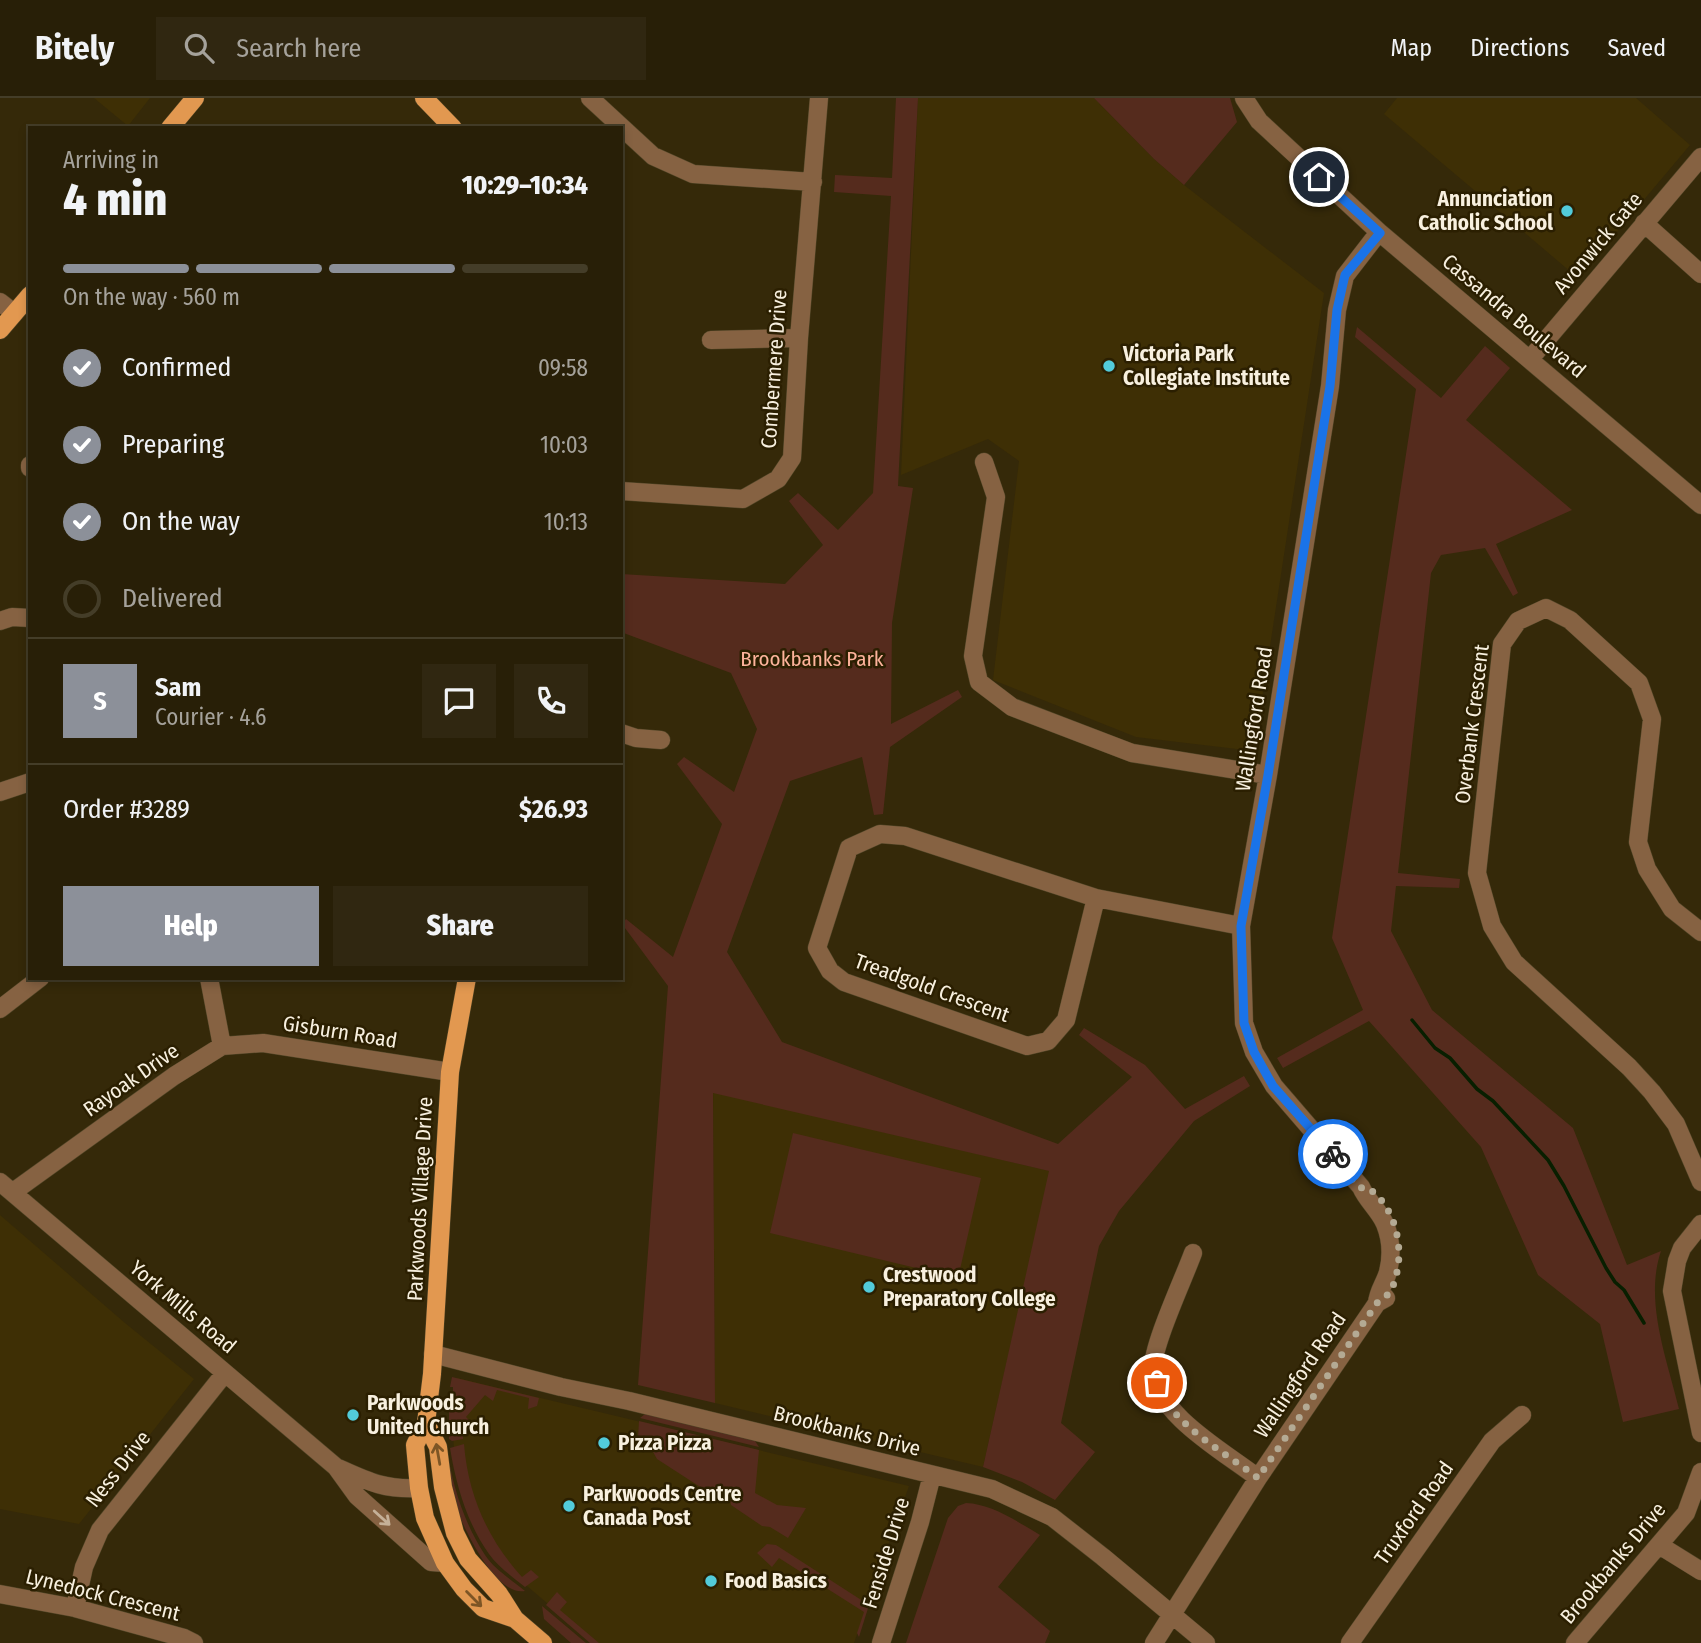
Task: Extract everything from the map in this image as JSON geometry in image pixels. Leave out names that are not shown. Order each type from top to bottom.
[{"type":"main road","points":[[172,126],[195,98]]},
{"type":"main road","points":[[424,98],[451,126]]},
{"type":"main road","points":[[0,330],[7,308],[28,296]]},
{"type":"main road","name":"Parkwoods Village Drive","points":[[419,1488],[415,1445],[426,1423],[433,1354],[450,1072],[467,980]]},
{"type":"main road","name":"Parkwoods Village Drive","points":[[426,1423],[438,1447],[443,1487]]},
{"type":"main road","name":"York Mills Road","points":[[443,1487],[455,1533],[468,1559],[499,1594],[515,1619],[543,1643]]},
{"type":"main road","points":[[419,1488],[438,1511],[450,1540],[466,1567],[477,1571]]},
{"type":"main road","name":"York Mills Road","points":[[419,1488],[425,1518],[445,1563],[464,1589],[483,1608],[515,1619]]},
{"type":"street","points":[[590,98],[620,126]]},
{"type":"street","name":"Combermere Drive","points":[[623,491],[743,499],[778,479],[792,458],[818,98]]},
{"type":"street","name":"Cassandra Boulevard","points":[[1244,98],[1259,121],[1380,233],[1701,505]]},
{"type":"street","points":[[623,128],[653,156],[693,174],[813,182]]},
{"type":"street","name":"Avonwick Gate","points":[[1530,359],[1701,157]]},
{"type":"street","points":[[1644,223],[1701,274]]},
{"type":"street","name":"Wallingford Road","points":[[1154,1643],[1258,1478],[1377,1303],[1378,1294],[1388,1273],[1391,1254],[1384,1221],[1365,1197],[1361,1187],[1273,1086],[1254,1052],[1244,1023],[1241,926],[1330,386],[1337,310],[1345,275],[1380,233]]},
{"type":"street","points":[[712,340],[799,338]]},
{"type":"street","points":[[984,462],[996,497],[972,656],[979,682],[1012,707],[1132,753],[1268,775]]},
{"type":"street","name":"Overbank Crescent","points":[[1701,932],[1672,909],[1647,869],[1638,842],[1652,719],[1639,683],[1570,620],[1546,607],[1518,621],[1502,644],[1477,873],[1492,926],[1514,962],[1653,1092],[1676,1124],[1701,1182]]},
{"type":"street","points":[[0,621],[12,617],[28,618]]},
{"type":"street","points":[[623,734],[636,738],[661,740]]},
{"type":"street","points":[[0,792],[28,783]]},
{"type":"street","name":"Treadgold Crescent","points":[[1096,898],[1066,1020],[1048,1041],[1027,1046],[844,982],[830,971],[817,948],[849,848],[880,834],[905,836],[1096,898],[1241,926]]},
{"type":"street","points":[[0,1009],[37,980]]},
{"type":"street","points":[[209,980],[222,1046]]},
{"type":"street","name":"Gisburn Road","points":[[222,1046],[262,1043],[450,1072]]},
{"type":"street","name":"Rayoak Drive","points":[[6,1187],[222,1046]]},
{"type":"street","name":"York Mills Road","points":[[6,1187],[336,1467],[357,1496],[431,1562],[445,1563]]},
{"type":"street","points":[[1701,1224],[1682,1248],[1672,1291],[1701,1433]]},
{"type":"street","points":[[1193,1252],[1158,1345],[1153,1369],[1161,1398],[1182,1421],[1258,1478]]},
{"type":"street","name":"Brookbanks Drive","points":[[433,1354],[992,1489],[1052,1517],[1206,1643]]},
{"type":"street","name":"Ness Drive","points":[[75,1608],[84,1567],[100,1530],[225,1373]]},
{"type":"street","name":"Truxford Road","points":[[1350,1643],[1492,1441],[1522,1415]]},
{"type":"street","name":"York Mills Road","points":[[336,1467],[378,1486],[419,1488]]},
{"type":"street","name":"Brookbanks Drive","points":[[1575,1643],[1686,1513],[1701,1472]]},
{"type":"street","name":"Fenside Drive","points":[[881,1643],[920,1522],[932,1475]]},
{"type":"street","points":[[1659,1545],[1701,1571]]},
{"type":"street","name":"Lynedock Crescent","points":[[0,1594],[75,1608],[194,1643]]},
{"type":"shaded area","points":[[94,98],[150,98],[128,126]]},
{"type":"shaded area","name":"Victoria Park Collegiate Institute","points":[[918,98],[1094,98],[1154,159],[1184,185],[1324,293],[1254,751],[1136,737],[993,680],[1019,461],[988,439],[901,475]]},
{"type":"shaded area","name":"Annunciation Catholic School","points":[[1397,98],[1636,98],[1690,145],[1578,278],[1384,114]]},
{"type":"shaded area","name":"Crestwood Preparatory College","points":[[713,1092],[1050,1171],[983,1467],[715,1403]]},
{"type":"shaded area","points":[[0,1215],[194,1379],[79,1524],[0,1509]]},
{"type":"shaded area","points":[[457,1378],[909,1486],[854,1643],[594,1643],[493,1553],[455,1464],[453,1433]]},
{"type":"green space","name":"Brookbanks Park","points":[[896,98],[918,98],[898,486],[913,488],[892,623],[891,724],[958,690],[962,697],[890,747],[883,814],[874,815],[862,757],[790,781],[727,952],[782,1042],[1058,1144],[1132,1077],[1079,1035],[1084,1028],[1145,1065],[1185,1109],[1244,1076],[1250,1086],[1194,1121],[1119,1211],[1099,1246],[1061,1423],[1095,1452],[1055,1500],[1022,1482],[983,1467],[1049,1171],[713,1093],[715,1403],[638,1385],[668,986],[623,923],[626,919],[673,957],[722,824],[677,764],[684,757],[734,792],[757,729],[731,673],[623,633],[623,574],[785,584],[823,545],[789,501],[798,493],[838,530],[873,493],[891,196],[834,192],[835,175],[892,178]]},
{"type":"green space","points":[[1094,98],[1230,98],[1237,122],[1184,185],[1154,159]]},
{"type":"green space","points":[[1357,327],[1441,398],[1485,346],[1510,368],[1466,420],[1572,510],[1496,544],[1518,593],[1513,596],[1485,548],[1441,555],[1431,573],[1398,873],[1460,879],[1459,888],[1396,886],[1391,931],[1432,1010],[1573,1128],[1627,1265],[1661,1251],[1656,1270],[1656,1310],[1679,1409],[1623,1422],[1600,1324],[1538,1275],[1481,1147],[1369,1021],[1283,1068],[1277,1058],[1363,1010],[1332,938],[1416,389],[1355,337]]},
{"type":"green space","points":[[793,1133],[981,1178],[958,1278],[770,1233]]},
{"type":"green space","points":[[452,1377],[539,1398],[537,1406],[528,1409],[529,1398],[497,1390],[493,1401],[485,1395],[466,1417],[473,1424],[463,1425],[463,1439],[452,1441],[449,1439],[449,1394],[453,1394],[453,1387],[450,1387]]},
{"type":"green space","points":[[645,1414],[755,1441],[759,1447],[640,1418]]},
{"type":"green space","points":[[639,1421],[759,1450],[755,1493],[777,1505],[806,1508],[788,1538],[770,1527],[762,1526],[713,1489],[708,1492],[657,1459],[652,1450],[638,1438]]},
{"type":"green space","points":[[464,1444],[475,1499],[499,1548],[522,1577],[531,1570],[539,1577],[525,1587],[493,1559],[469,1517],[459,1490],[450,1448]]},
{"type":"green space","points":[[447,1448],[460,1503],[478,1543],[493,1565],[525,1591],[514,1590],[502,1583],[491,1572],[472,1542],[454,1502]]},
{"type":"green space","points":[[966,1503],[995,1510],[1040,1535],[998,1587],[1050,1631],[1045,1643],[906,1643],[948,1518],[958,1506]]},
{"type":"green space","points":[[767,1544],[776,1545],[869,1605],[859,1637],[857,1633],[864,1612],[779,1558],[772,1567],[757,1553]]},
{"type":"green space","points":[[557,1592],[567,1602],[560,1610],[599,1643],[590,1643],[546,1605]]},
{"type":"green space","points":[[542,1606],[586,1643],[571,1643],[544,1619]]},
{"type":"waterway","points":[[1412,1020],[1435,1048],[1450,1058],[1548,1160],[1606,1268],[1624,1290],[1644,1323]]},
{"type":"way so far","points":[[1157,1383],[1161,1398],[1182,1421],[1258,1478],[1377,1303],[1385,1299],[1395,1284],[1399,1263],[1398,1241],[1387,1209],[1371,1190],[1361,1187],[1333,1154]]},
{"type":"place","name":"Annunciation Catholic School","points":[[1567,211]]},
{"type":"place","name":"Victoria Park Collegiate Institute","points":[[1109,366]]},
{"type":"place","name":"Crestwood Preparatory College","points":[[869,1287]]},
{"type":"place","name":"Parkwoods United Church","points":[[353,1415]]},
{"type":"place","name":"Pizza Pizza","points":[[604,1443]]},
{"type":"place","name":"Parkwoods Centre Canada Post","points":[[569,1506]]},
{"type":"place","name":"Food Basics","points":[[711,1581]]},
{"type":"route","points":[[1319,177],[1380,233],[1345,275],[1337,310],[1330,386],[1241,926],[1244,1023],[1254,1052],[1273,1086],[1333,1154]]}]
